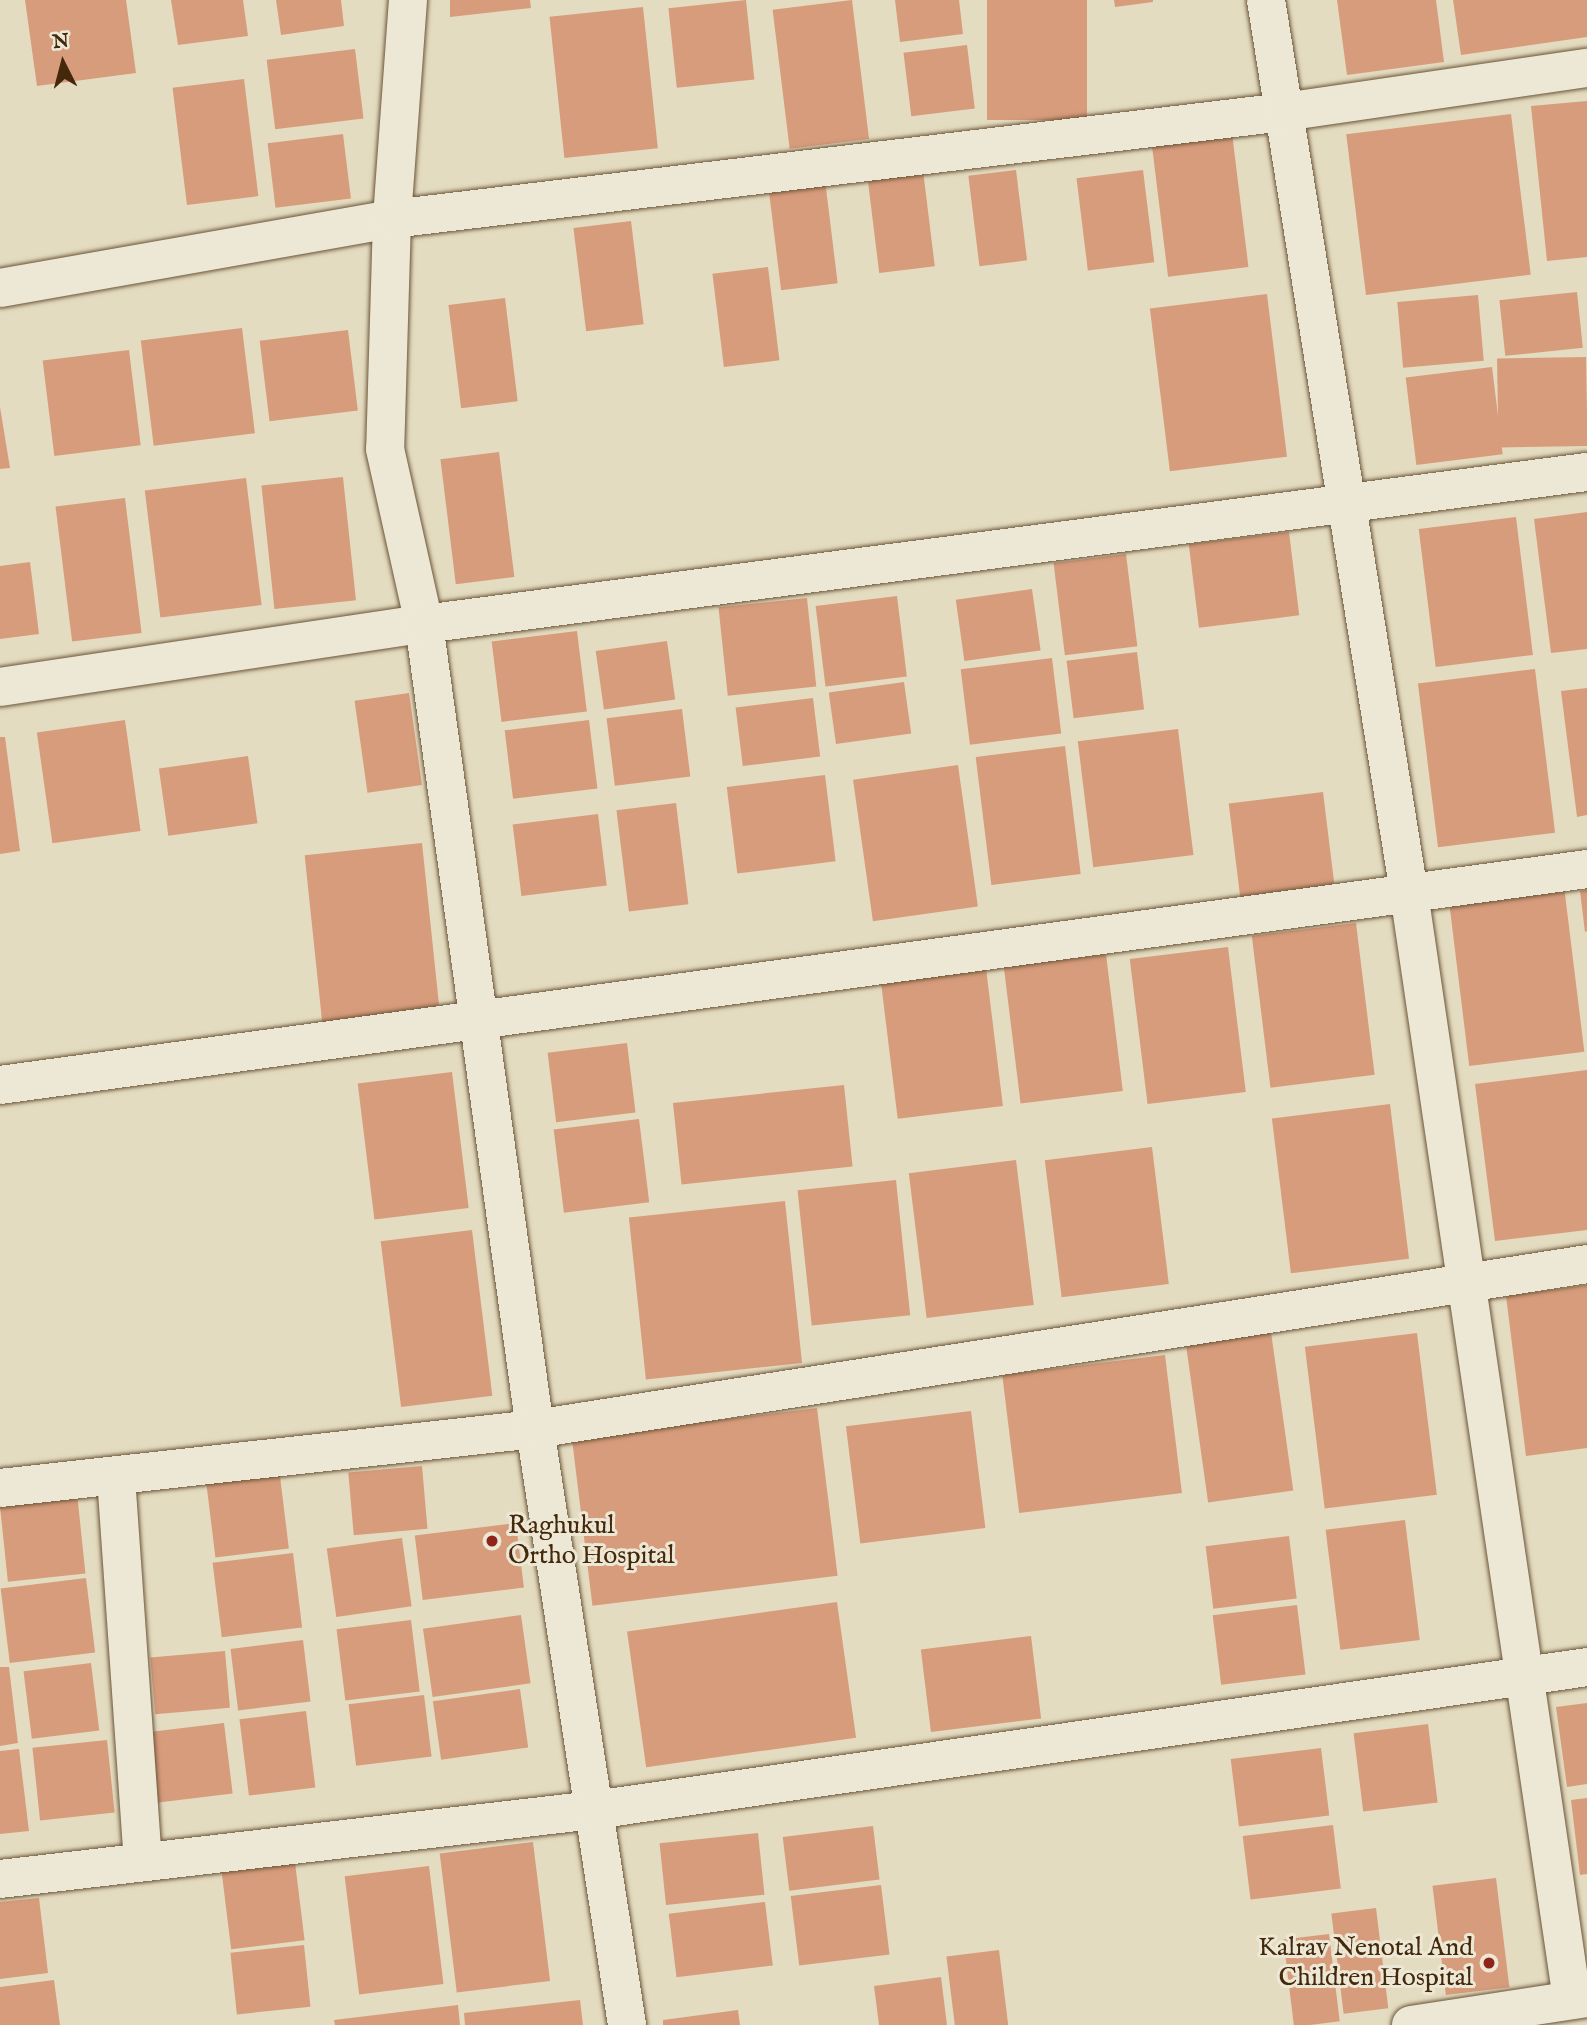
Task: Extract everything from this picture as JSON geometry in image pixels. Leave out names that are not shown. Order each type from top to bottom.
[{"type":"street","points":[[408,0],[392,219],[386,449],[424,624],[535,1429],[627,2025]]},
{"type":"street","points":[[1266,0],[1409,893],[1524,1675],[1580,1999],[1411,2025]]},
{"type":"street","points":[[0,288],[392,219],[1284,112],[1587,68]]},
{"type":"street","points":[[0,687],[424,624],[1348,506],[1587,472]]},
{"type":"street","points":[[0,1085],[1587,869]]},
{"type":"street","points":[[0,1488],[535,1429],[1587,1264]]},
{"type":"street","points":[[116,1476],[143,1862]]},
{"type":"street","points":[[0,1879],[594,1810],[1587,1667]]},
{"type":"building","points":[[25,0],[126,0],[136,73],[37,86]]},
{"type":"building","points":[[171,0],[243,0],[248,36],[178,45]]},
{"type":"building","points":[[276,0],[341,0],[344,26],[281,35]]},
{"type":"building","points":[[450,0],[530,0],[531,8],[450,17]]},
{"type":"building","points":[[746,0],[754,80],[677,88],[668,8]]},
{"type":"building","points":[[852,0],[869,139],[790,149],[773,10]]},
{"type":"building","points":[[895,0],[959,0],[963,34],[900,42]]},
{"type":"building","points":[[987,0],[1087,0],[1087,120],[987,120]]},
{"type":"building","points":[[1114,0],[1153,0],[1153,2],[1115,7]]},
{"type":"building","points":[[1337,0],[1436,0],[1444,62],[1347,75]]},
{"type":"building","points":[[1453,0],[1587,0],[1587,37],[1461,55]]},
{"type":"building","points":[[643,7],[658,148],[564,158],[550,17]]},
{"type":"building","points":[[967,45],[975,109],[911,116],[903,53]]},
{"type":"building","points":[[355,49],[364,118],[275,129],[267,60]]},
{"type":"building","points":[[244,79],[258,196],[187,205],[173,88]]},
{"type":"building","points":[[1587,101],[1587,257],[1547,261],[1531,106]]},
{"type":"building","points":[[1511,114],[1531,275],[1366,295],[1346,134]]},
{"type":"building","points":[[1232,133],[1248,267],[1168,277],[1152,143]]},
{"type":"building","points":[[343,134],[351,199],[275,208],[268,143]]},
{"type":"building","points":[[922,162],[935,266],[879,273],[866,169]]},
{"type":"building","points":[[1016,170],[1027,260],[979,266],[968,176]]},
{"type":"building","points":[[1143,170],[1154,262],[1088,270],[1076,178]]},
{"type":"building","points":[[825,180],[838,283],[781,290],[768,187]]},
{"type":"building","points":[[631,221],[644,324],[586,331],[573,228]]},
{"type":"building","points":[[768,267],[779,360],[724,367],[712,274]]},
{"type":"building","points":[[1577,292],[1583,348],[1505,356],[1499,300]]},
{"type":"building","points":[[1267,294],[1287,457],[1170,471],[1150,308]]},
{"type":"building","points":[[1478,295],[1484,361],[1403,368],[1397,302]]},
{"type":"building","points":[[505,298],[518,401],[461,408],[448,305]]},
{"type":"building","points":[[242,328],[255,433],[154,446],[141,340]]},
{"type":"building","points":[[348,330],[358,410],[270,421],[260,341]]},
{"type":"building","points":[[129,350],[141,445],[54,456],[43,361]]},
{"type":"building","points":[[1586,357],[1587,446],[1499,448],[1497,359]]},
{"type":"building","points":[[1492,367],[1503,454],[1416,465],[1406,378]]},
{"type":"building","points":[[0,407],[10,468],[0,469]]},
{"type":"building","points":[[499,452],[514,577],[456,584],[440,459]]},
{"type":"building","points":[[343,477],[356,600],[274,609],[261,486]]},
{"type":"building","points":[[246,478],[262,605],[160,617],[145,490]]},
{"type":"building","points":[[125,498],[142,633],[72,642],[56,507]]},
{"type":"building","points":[[1587,512],[1587,649],[1551,653],[1534,519]]},
{"type":"building","points":[[1516,517],[1533,655],[1436,667],[1419,529]]},
{"type":"building","points":[[1289,532],[1299,615],[1199,628],[1189,544]]},
{"type":"building","points":[[1126,554],[1137,646],[1065,655],[1054,563]]},
{"type":"building","points":[[30,562],[39,634],[0,639],[0,566]]},
{"type":"building","points":[[1032,589],[1041,650],[964,661],[956,600]]},
{"type":"building","points":[[897,596],[907,676],[825,686],[816,606]]},
{"type":"building","points":[[807,598],[816,687],[728,696],[718,607]]},
{"type":"building","points":[[577,631],[587,711],[502,722],[492,641]]},
{"type":"building","points":[[667,641],[675,699],[604,709],[596,651]]},
{"type":"building","points":[[1137,652],[1144,710],[1074,718],[1067,661]]},
{"type":"building","points":[[1052,658],[1061,733],[970,745],[961,669]]},
{"type":"building","points":[[1535,669],[1555,833],[1438,847],[1418,683]]},
{"type":"building","points":[[904,682],[911,733],[836,744],[829,693]]},
{"type":"building","points":[[1587,688],[1587,815],[1577,817],[1561,691]]},
{"type":"building","points":[[409,693],[422,785],[367,793],[355,701]]},
{"type":"building","points":[[813,698],[820,757],[743,766],[736,708]]},
{"type":"building","points":[[682,709],[690,776],[615,786],[607,718]]},
{"type":"building","points":[[125,720],[141,831],[52,843],[37,732]]},
{"type":"building","points":[[589,720],[597,788],[513,799],[505,730]]},
{"type":"building","points":[[1178,729],[1193,855],[1093,867],[1078,741]]},
{"type":"building","points":[[0,737],[5,737],[20,851],[0,854]]},
{"type":"building","points":[[1065,746],[1081,874],[991,885],[976,757]]},
{"type":"building","points":[[248,756],[257,823],[168,836],[159,769]]},
{"type":"building","points":[[958,765],[978,907],[873,921],[853,780]]},
{"type":"building","points":[[825,775],[836,861],[737,873],[727,787]]},
{"type":"building","points":[[1323,792],[1335,889],[1241,901],[1229,804]]},
{"type":"building","points":[[676,803],[688,904],[629,912],[616,810]]},
{"type":"building","points":[[598,814],[607,885],[521,896],[513,824]]},
{"type":"building","points":[[422,843],[440,1012],[322,1024],[305,855]]},
{"type":"building","points":[[1564,886],[1584,1052],[1469,1066],[1449,900]]},
{"type":"building","points":[[1587,890],[1587,931],[1585,932],[1580,891]]},
{"type":"building","points":[[1356,923],[1375,1075],[1270,1088],[1252,936]]},
{"type":"building","points":[[1228,947],[1246,1092],[1148,1104],[1130,959]]},
{"type":"building","points":[[1106,954],[1123,1091],[1021,1104],[1004,967]]},
{"type":"building","points":[[985,960],[1003,1106],[898,1119],[880,973]]},
{"type":"building","points":[[627,1043],[636,1112],[556,1122],[548,1053]]},
{"type":"building","points":[[1587,1070],[1587,1230],[1495,1241],[1475,1084]]},
{"type":"building","points":[[452,1072],[469,1208],[374,1220],[358,1084]]},
{"type":"building","points":[[844,1085],[853,1167],[682,1185],[673,1103]]},
{"type":"building","points":[[1390,1104],[1409,1259],[1291,1273],[1272,1119]]},
{"type":"building","points":[[639,1119],[649,1202],[564,1213],[554,1129]]},
{"type":"building","points":[[1152,1147],[1169,1284],[1062,1297],[1045,1160]]},
{"type":"building","points":[[1016,1160],[1034,1305],[927,1318],[909,1173]]},
{"type":"building","points":[[896,1180],[910,1315],[812,1326],[798,1190]]},
{"type":"building","points":[[785,1201],[802,1363],[646,1380],[629,1217]]},
{"type":"building","points":[[472,1230],[492,1396],[401,1407],[381,1241]]},
{"type":"building","points":[[1587,1285],[1587,1448],[1526,1456],[1506,1296]]},
{"type":"building","points":[[1271,1332],[1293,1490],[1208,1502],[1186,1344]]},
{"type":"building","points":[[1417,1333],[1437,1495],[1325,1509],[1305,1347]]},
{"type":"building","points":[[1165,1355],[1182,1493],[1019,1513],[1002,1375]]},
{"type":"building","points":[[817,1408],[838,1576],[592,1606],[572,1438]]},
{"type":"building","points":[[971,1411],[985,1528],[860,1543],[846,1426]]},
{"type":"building","points":[[422,1466],[427,1529],[354,1535],[348,1472]]},
{"type":"building","points":[[279,1468],[289,1548],[215,1557],[206,1477]]},
{"type":"building","points":[[77,1493],[85,1574],[8,1582],[0,1501]]},
{"type":"building","points":[[1405,1520],[1420,1640],[1340,1650],[1326,1530]]},
{"type":"building","points":[[516,1523],[524,1588],[423,1600],[415,1535]]},
{"type":"building","points":[[1289,1536],[1297,1599],[1213,1609],[1206,1546]]},
{"type":"building","points":[[402,1538],[412,1606],[336,1617],[327,1549]]},
{"type":"building","points":[[293,1553],[302,1627],[222,1637],[213,1563]]},
{"type":"building","points":[[86,1578],[95,1652],[10,1663],[1,1588]]},
{"type":"building","points":[[837,1602],[856,1738],[646,1767],[627,1632]]},
{"type":"building","points":[[1297,1605],[1306,1674],[1221,1685],[1213,1615]]},
{"type":"building","points":[[521,1615],[531,1683],[433,1697],[423,1629]]},
{"type":"building","points":[[411,1620],[420,1691],[345,1701],[337,1629]]},
{"type":"building","points":[[1031,1636],[1041,1718],[931,1732],[921,1650]]},
{"type":"building","points":[[303,1640],[311,1702],[238,1710],[231,1649]]},
{"type":"building","points":[[225,1651],[230,1708],[155,1714],[150,1658]]},
{"type":"building","points":[[91,1663],[99,1730],[32,1739],[24,1671]]},
{"type":"building","points":[[0,1667],[9,1667],[18,1743],[0,1746]]},
{"type":"building","points":[[520,1689],[528,1747],[441,1760],[433,1701]]},
{"type":"building","points":[[424,1695],[432,1757],[356,1766],[349,1704]]},
{"type":"building","points":[[1587,1703],[1587,1784],[1567,1787],[1556,1707]]},
{"type":"building","points":[[306,1711],[315,1787],[249,1796],[239,1719]]},
{"type":"building","points":[[224,1723],[233,1793],[152,1803],[144,1733]]},
{"type":"building","points":[[1428,1724],[1438,1802],[1363,1812],[1354,1733]]},
{"type":"building","points":[[107,1740],[115,1813],[40,1820],[32,1748]]},
{"type":"building","points":[[1321,1748],[1329,1815],[1239,1827],[1231,1759]]},
{"type":"building","points":[[19,1749],[29,1831],[0,1834],[0,1751]]},
{"type":"building","points":[[1587,1798],[1587,1874],[1580,1875],[1571,1800]]},
{"type":"building","points":[[1333,1825],[1341,1889],[1250,1900],[1243,1836]]},
{"type":"building","points":[[873,1826],[880,1880],[789,1891],[783,1837]]},
{"type":"building","points":[[758,1833],[764,1895],[666,1905],[660,1843]]},
{"type":"building","points":[[533,1842],[550,1981],[457,1992],[440,1853]]},
{"type":"building","points":[[294,1854],[305,1940],[231,1949],[221,1863]]},
{"type":"building","points":[[429,1866],[444,1984],[359,1994],[345,1876]]},
{"type":"building","points":[[1496,1878],[1509,1987],[1446,1995],[1432,1886]]},
{"type":"building","points":[[881,1885],[890,1954],[799,1966],[791,1896]]},
{"type":"building","points":[[39,1898],[48,1973],[0,1979],[0,1902]]},
{"type":"building","points":[[765,1902],[773,1966],[677,1977],[669,1914]]},
{"type":"building","points":[[1376,1908],[1388,2008],[1344,2014],[1331,1913]]},
{"type":"building","points":[[1329,1934],[1340,2021],[1294,2025],[1283,1940]]},
{"type":"building","points":[[304,1945],[310,2007],[237,2014],[230,1953]]},
{"type":"building","points":[[999,1950],[1008,2025],[955,2025],[946,1956]]},
{"type":"building","points":[[941,1977],[947,2025],[879,2025],[874,1986]]},
{"type":"building","points":[[54,1980],[60,2025],[0,2025],[0,1987]]},
{"type":"building","points":[[580,2000],[583,2025],[465,2025],[464,2013]]},
{"type":"building","points":[[458,2005],[460,2025],[335,2025],[334,2020]]},
{"type":"building","points":[[738,2010],[740,2025],[663,2025],[663,2020]]},
{"type":"place","name":"Raghukul Ortho Hospital","points":[[492,1541]]},
{"type":"place","name":"Kalrav Nenotal And Children Hospital","points":[[1489,1963]]}]
